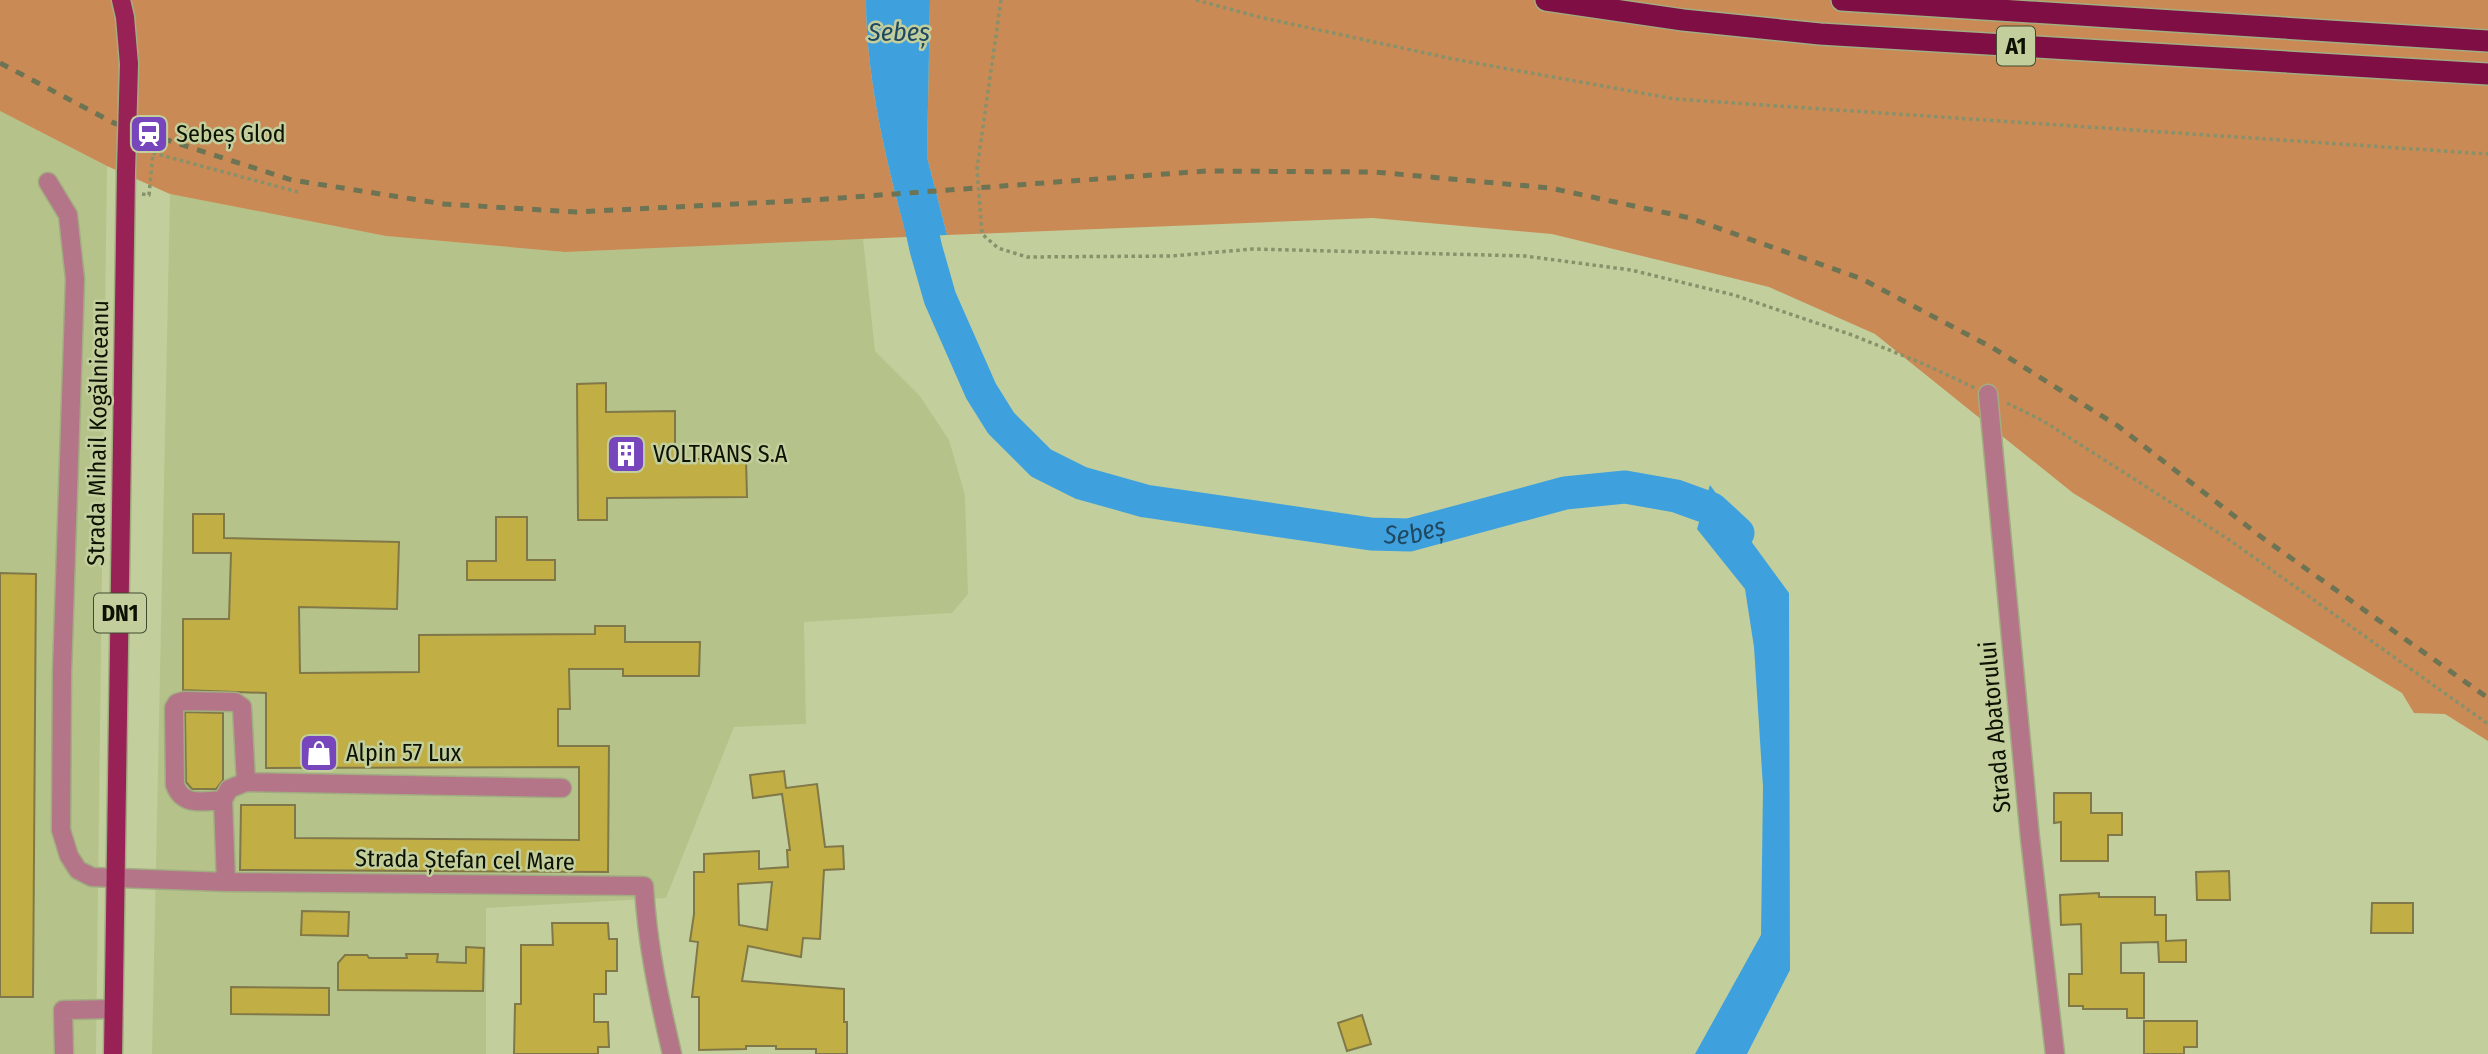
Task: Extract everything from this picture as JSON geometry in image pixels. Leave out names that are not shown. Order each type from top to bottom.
[{"type":"highway","name":"A1","points":[[1546,0],[1683,20],[1819,34],[2488,74]]},
{"type":"highway","name":"A1","points":[[1842,0],[2488,41]]},
{"type":"main road","name":"Strada Mihail Kogălniceanu","points":[[113,1054],[129,64],[127,28],[121,0]]},
{"type":"street","name":"Strada Ștefan cel Mare","points":[[48,182],[68,215],[75,279],[62,672],[61,830],[69,856],[78,870],[92,877],[226,882],[644,886],[646,931],[672,1054]]},
{"type":"street","name":"Strada Abatorului","points":[[1988,394],[2028,824],[2055,1054]]},
{"type":"street","points":[[223,800],[192,801],[183,799],[178,794],[175,785],[174,708],[177,703],[234,702],[242,707],[246,782]]},
{"type":"street","points":[[226,882],[223,800],[229,789],[246,782],[562,788]]},
{"type":"street","points":[[64,1054],[63,1010],[113,1009]]},
{"type":"path","points":[[1001,0],[977,169],[982,234],[998,248],[1027,257],[1172,256],[1254,249],[1525,256],[1631,270],[1734,295],[1852,335],[1924,364],[2045,422],[2231,541],[2488,724]]},
{"type":"path","points":[[1196,0],[1259,17],[1440,56],[1675,99],[2488,153]]},
{"type":"path","points":[[149,195],[153,153],[299,192]]},
{"type":"shaded area","points":[[0,0],[866,0],[873,89],[907,237],[565,252],[386,236],[170,194],[107,166],[0,111]]},
{"type":"shaded area","points":[[930,0],[2488,0],[2488,741],[2445,714],[2414,713],[2402,693],[2073,493],[1875,334],[1769,287],[1552,234],[1373,218],[947,235],[927,157]]},
{"type":"shaded area","points":[[0,111],[107,166],[96,1054],[0,1054]]},
{"type":"shaded area","points":[[170,194],[386,236],[565,252],[863,238],[875,351],[920,396],[949,440],[965,495],[968,594],[952,613],[804,622],[806,724],[734,727],[666,898],[486,908],[486,1054],[152,1054]]},
{"type":"water","name":"Sebeș","points":[[866,0],[930,0],[927,157],[947,235],[907,237],[873,89]]},
{"type":"water","points":[[1710,485],[1789,593],[1790,970],[1747,1054],[1695,1054],[1761,935],[1763,787],[1754,647],[1745,589],[1697,529]]},
{"type":"building","name":"VOLTRANS S.A","points":[[606,383],[606,412],[675,411],[675,459],[746,459],[747,497],[607,498],[607,520],[578,520],[577,384]]},
{"type":"building","points":[[193,514],[224,514],[224,538],[399,542],[397,609],[299,607],[300,673],[419,672],[419,635],[595,634],[595,626],[625,626],[625,642],[700,642],[699,676],[623,676],[623,669],[569,669],[570,709],[558,709],[558,746],[609,746],[608,872],[240,870],[241,805],[295,805],[295,838],[579,840],[579,767],[266,768],[266,693],[183,690],[183,619],[229,619],[231,553],[193,553]]},
{"type":"building","points":[[496,517],[527,517],[527,560],[555,560],[555,580],[467,580],[467,561],[496,561]]},
{"type":"building","points":[[0,573],[36,574],[33,997],[0,997]]},
{"type":"building","points":[[185,712],[223,713],[223,780],[216,789],[192,789],[186,782]]},
{"type":"building","points":[[784,771],[786,788],[817,784],[825,847],[843,846],[844,869],[824,870],[820,939],[803,938],[801,957],[748,946],[742,981],[844,989],[847,1054],[816,1054],[816,1049],[776,1049],[776,1046],[699,1050],[699,997],[692,997],[698,942],[690,941],[694,914],[694,872],[704,872],[704,854],[759,851],[759,869],[788,867],[787,850],[790,850],[782,794],[753,798],[750,775]],"holes":[[[772,882],[767,930],[739,925],[738,884]]]},
{"type":"building","points":[[2054,793],[2091,793],[2091,813],[2122,813],[2122,835],[2108,835],[2108,861],[2061,861],[2061,822],[2054,823]]},
{"type":"building","points":[[2229,871],[2230,900],[2197,900],[2196,872]]},
{"type":"building","points":[[2099,893],[2099,897],[2155,897],[2155,915],[2166,915],[2166,941],[2186,940],[2186,962],[2159,962],[2158,942],[2121,943],[2121,973],[2144,973],[2144,1018],[2127,1018],[2127,1009],[2083,1009],[2083,1006],[2069,1006],[2069,974],[2082,974],[2081,924],[2061,925],[2060,895]]},
{"type":"building","points":[[2372,903],[2413,903],[2413,933],[2371,933]]},
{"type":"building","points":[[302,911],[349,912],[348,936],[301,935]]},
{"type":"building","points":[[552,923],[608,923],[609,939],[617,939],[617,971],[606,971],[606,994],[594,994],[594,1022],[608,1022],[609,1047],[598,1047],[598,1054],[514,1054],[515,1004],[521,1004],[521,945],[553,945]]},
{"type":"building","points":[[466,947],[484,948],[483,991],[338,990],[338,963],[345,955],[407,958],[406,954],[438,954],[437,962],[466,963]]},
{"type":"building","points":[[231,987],[329,988],[329,1015],[231,1014]]},
{"type":"building","points":[[1362,1015],[1371,1044],[1347,1051],[1338,1023]]},
{"type":"building","points":[[2144,1021],[2197,1021],[2197,1047],[2184,1047],[2184,1054],[2144,1054]]},
{"type":"waterway","name":"Sebeș","points":[[913,191],[940,298],[981,391],[1001,423],[1041,463],[1081,483],[1145,501],[1371,534],[1409,535],[1565,493],[1625,487],[1676,496],[1712,509],[1738,533]]},
{"type":"railway","points":[[0,63],[114,123],[292,180],[444,204],[576,212],[813,200],[1206,171],[1375,172],[1550,188],[1690,218],[1862,279],[1993,348],[2118,426],[2260,536],[2488,698]]},
{"type":"place","name":"Sebeș Glod","points":[[149,134]]},
{"type":"place","name":"VOLTRANS S.A","points":[[626,454]]},
{"type":"place","name":"Alpin 57 Lux","points":[[319,753]]}]
